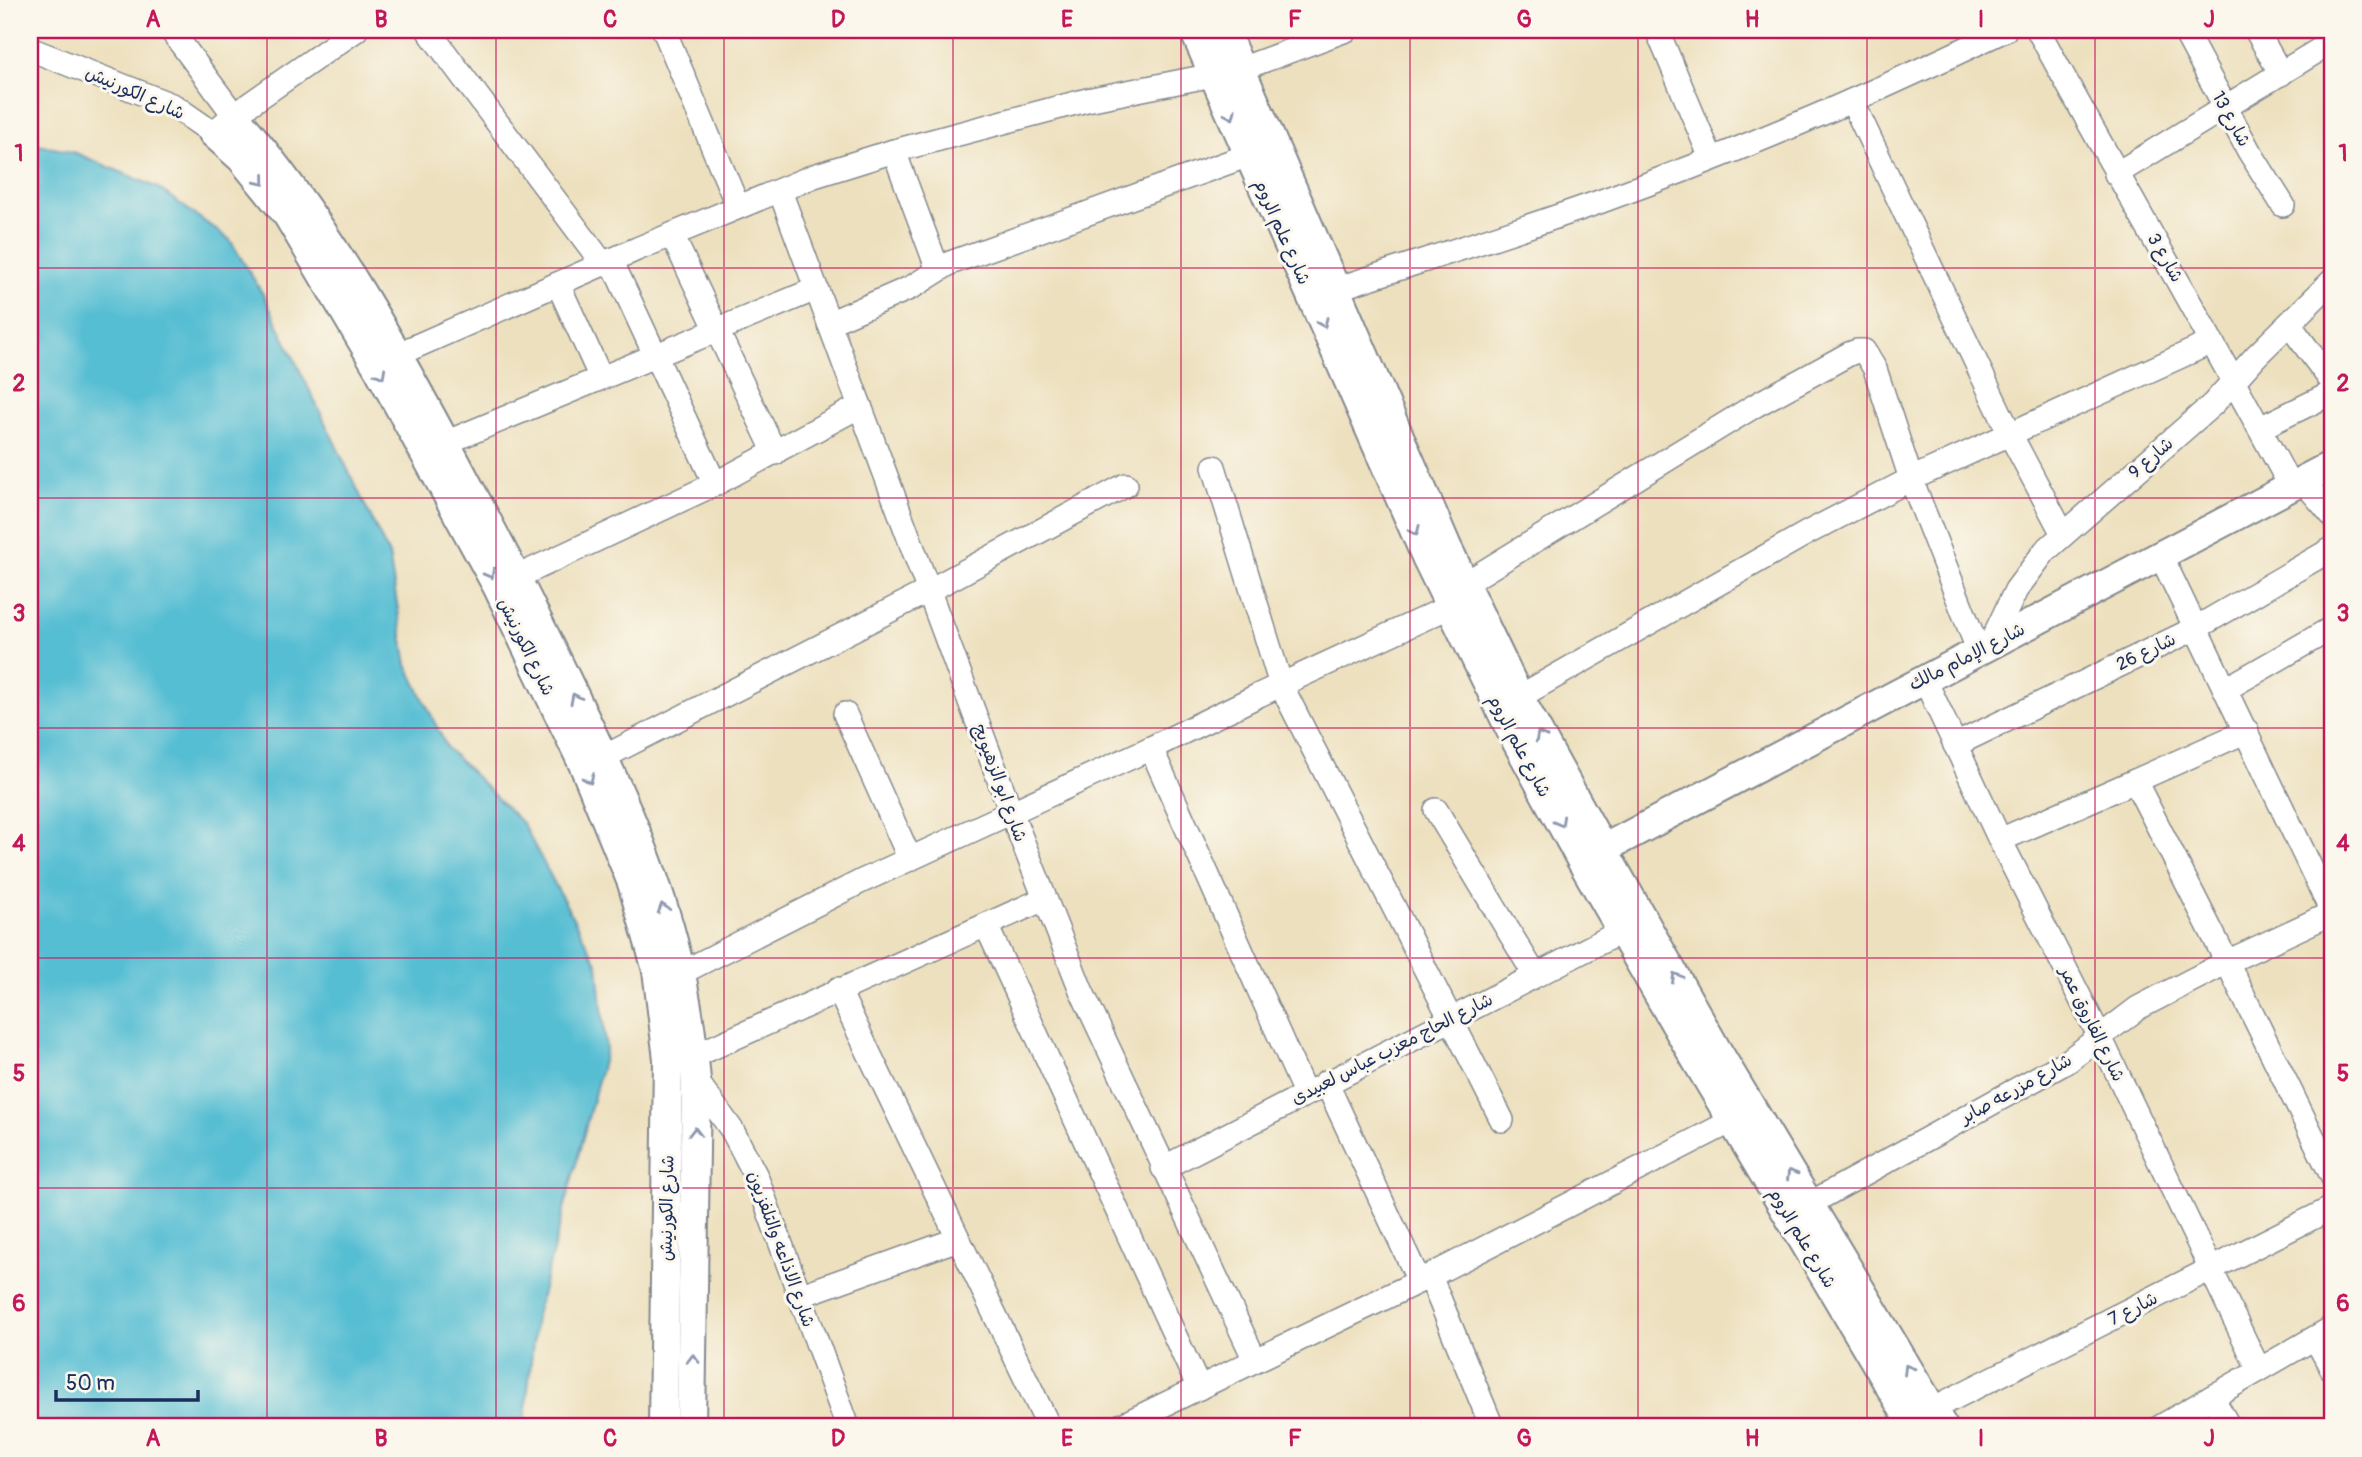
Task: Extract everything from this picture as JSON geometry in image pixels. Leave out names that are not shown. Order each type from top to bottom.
[{"type":"street","points":[[170,30],[224,124],[356,30]]},
{"type":"street","points":[[428,30],[607,262],[715,484]]},
{"type":"street","points":[[664,30],[738,207]]},
{"type":"street","name":"شارع علم الروم","points":[[1194,30],[1249,155],[1380,423],[1520,697],[1603,849],[1706,1053],[1732,1121],[1930,1421]]},
{"type":"street","name":"شارع علم الروم","points":[[1224,30],[1336,289],[1380,423],[1449,607],[1541,787],[1622,931],[1809,1204],[1930,1421]]},
{"type":"street","points":[[1241,69],[1346,30]]},
{"type":"street","points":[[1657,30],[1711,158]]},
{"type":"street","points":[[1336,289],[1599,202],[1852,100],[2005,30]]},
{"type":"street","name":"شارع 3","points":[[2038,30],[2260,428],[2297,484],[2332,515]]},
{"type":"street","name":"شارع 13","points":[[2183,30],[2262,174],[2283,205]]},
{"type":"street","points":[[2256,30],[2281,74]]},
{"type":"street","points":[[2116,174],[2332,42]]},
{"type":"street","name":"شارع الكورنيش","points":[[30,49],[224,124],[306,205],[446,443],[517,577],[604,757],[654,881],[681,973],[688,1078],[691,1427]]},
{"type":"street","points":[[396,355],[672,234],[814,176],[894,151],[1087,100],[1213,75]]},
{"type":"street","points":[[1852,100],[2010,434],[2063,534]]},
{"type":"street","name":"شارع الكورنيش","points":[[224,124],[241,158],[265,186],[308,247],[378,368],[497,586],[584,766],[632,883],[650,940],[662,999],[688,1078],[663,1427]]},
{"type":"street","points":[[894,151],[937,270]]},
{"type":"street","points":[[829,323],[912,287],[950,263],[1249,155]]},
{"type":"street","name":"شارع ابو الزهيويج","points":[[779,191],[1011,812],[1081,990],[1255,1360]]},
{"type":"street","points":[[672,234],[775,453]]},
{"type":"street","name":"شارع 9","points":[[1984,650],[2016,590],[2038,560],[2063,534],[2213,404],[2332,281]]},
{"type":"street","points":[[558,284],[601,378]]},
{"type":"street","points":[[446,443],[816,289]]},
{"type":"street","points":[[2289,324],[2332,382]]},
{"type":"street","points":[[1520,697],[1795,539],[1911,479],[2212,342]]},
{"type":"street","points":[[1464,584],[1756,405],[1857,351],[1864,351],[1875,369],[1911,479],[1984,650]]},
{"type":"street","points":[[2260,428],[2332,393]]},
{"type":"street","points":[[517,577],[715,484],[860,405]]},
{"type":"street","name":"شارع الإمام مالك","points":[[1603,849],[2332,464]]},
{"type":"street","points":[[1214,467],[1281,685],[1502,1120]]},
{"type":"street","points":[[604,757],[930,590],[1126,485]]},
{"type":"street","name":"شارع 26","points":[[1955,745],[2196,628],[2332,550]]},
{"type":"street","points":[[2161,556],[2332,912]]},
{"type":"street","points":[[681,973],[862,881],[1449,607]]},
{"type":"street","points":[[2226,689],[2332,628]]},
{"type":"street","name":"شارع الفاروق عمر","points":[[1924,678],[2000,840],[2100,1037],[2259,1370]]},
{"type":"street","points":[[845,714],[910,859]]},
{"type":"street","points":[[2000,840],[2247,731]]},
{"type":"street","points":[[1151,748],[1305,1093]]},
{"type":"street","points":[[2135,781],[2332,1176]]},
{"type":"street","points":[[1436,810],[1535,975]]},
{"type":"street","points":[[688,1078],[838,989],[1044,899]]},
{"type":"street","name":"شارع مزرعه صابر","points":[[1809,1204],[2068,1061],[2138,1008],[2332,912]]},
{"type":"street","points":[[986,925],[1199,1388]]},
{"type":"street","name":"شارع الحاج معزب عباس لعبيدى","points":[[1163,1168],[1622,931]]},
{"type":"street","points":[[838,989],[1049,1427]]},
{"type":"street","name":"شارع الاذاعه والتلفزيون","points":[[688,1078],[732,1130],[756,1176],[848,1427]]},
{"type":"street","points":[[1326,1082],[1424,1278],[1492,1427]]},
{"type":"street","points":[[1119,1427],[1424,1278],[1732,1121]]},
{"type":"street","name":"شارع 7","points":[[1930,1421],[2332,1208]]},
{"type":"street","points":[[799,1296],[958,1239]]},
{"type":"street","points":[[2160,1427],[2324,1333],[2332,1369]]},
{"type":"street","points":[[2212,1397],[2229,1427]]},
{"type":"water","points":[[30,143],[76,153],[158,188],[230,240],[264,296],[389,555],[407,665],[447,748],[523,824],[598,965],[606,1050],[536,1315],[524,1427],[30,1427]]}]
